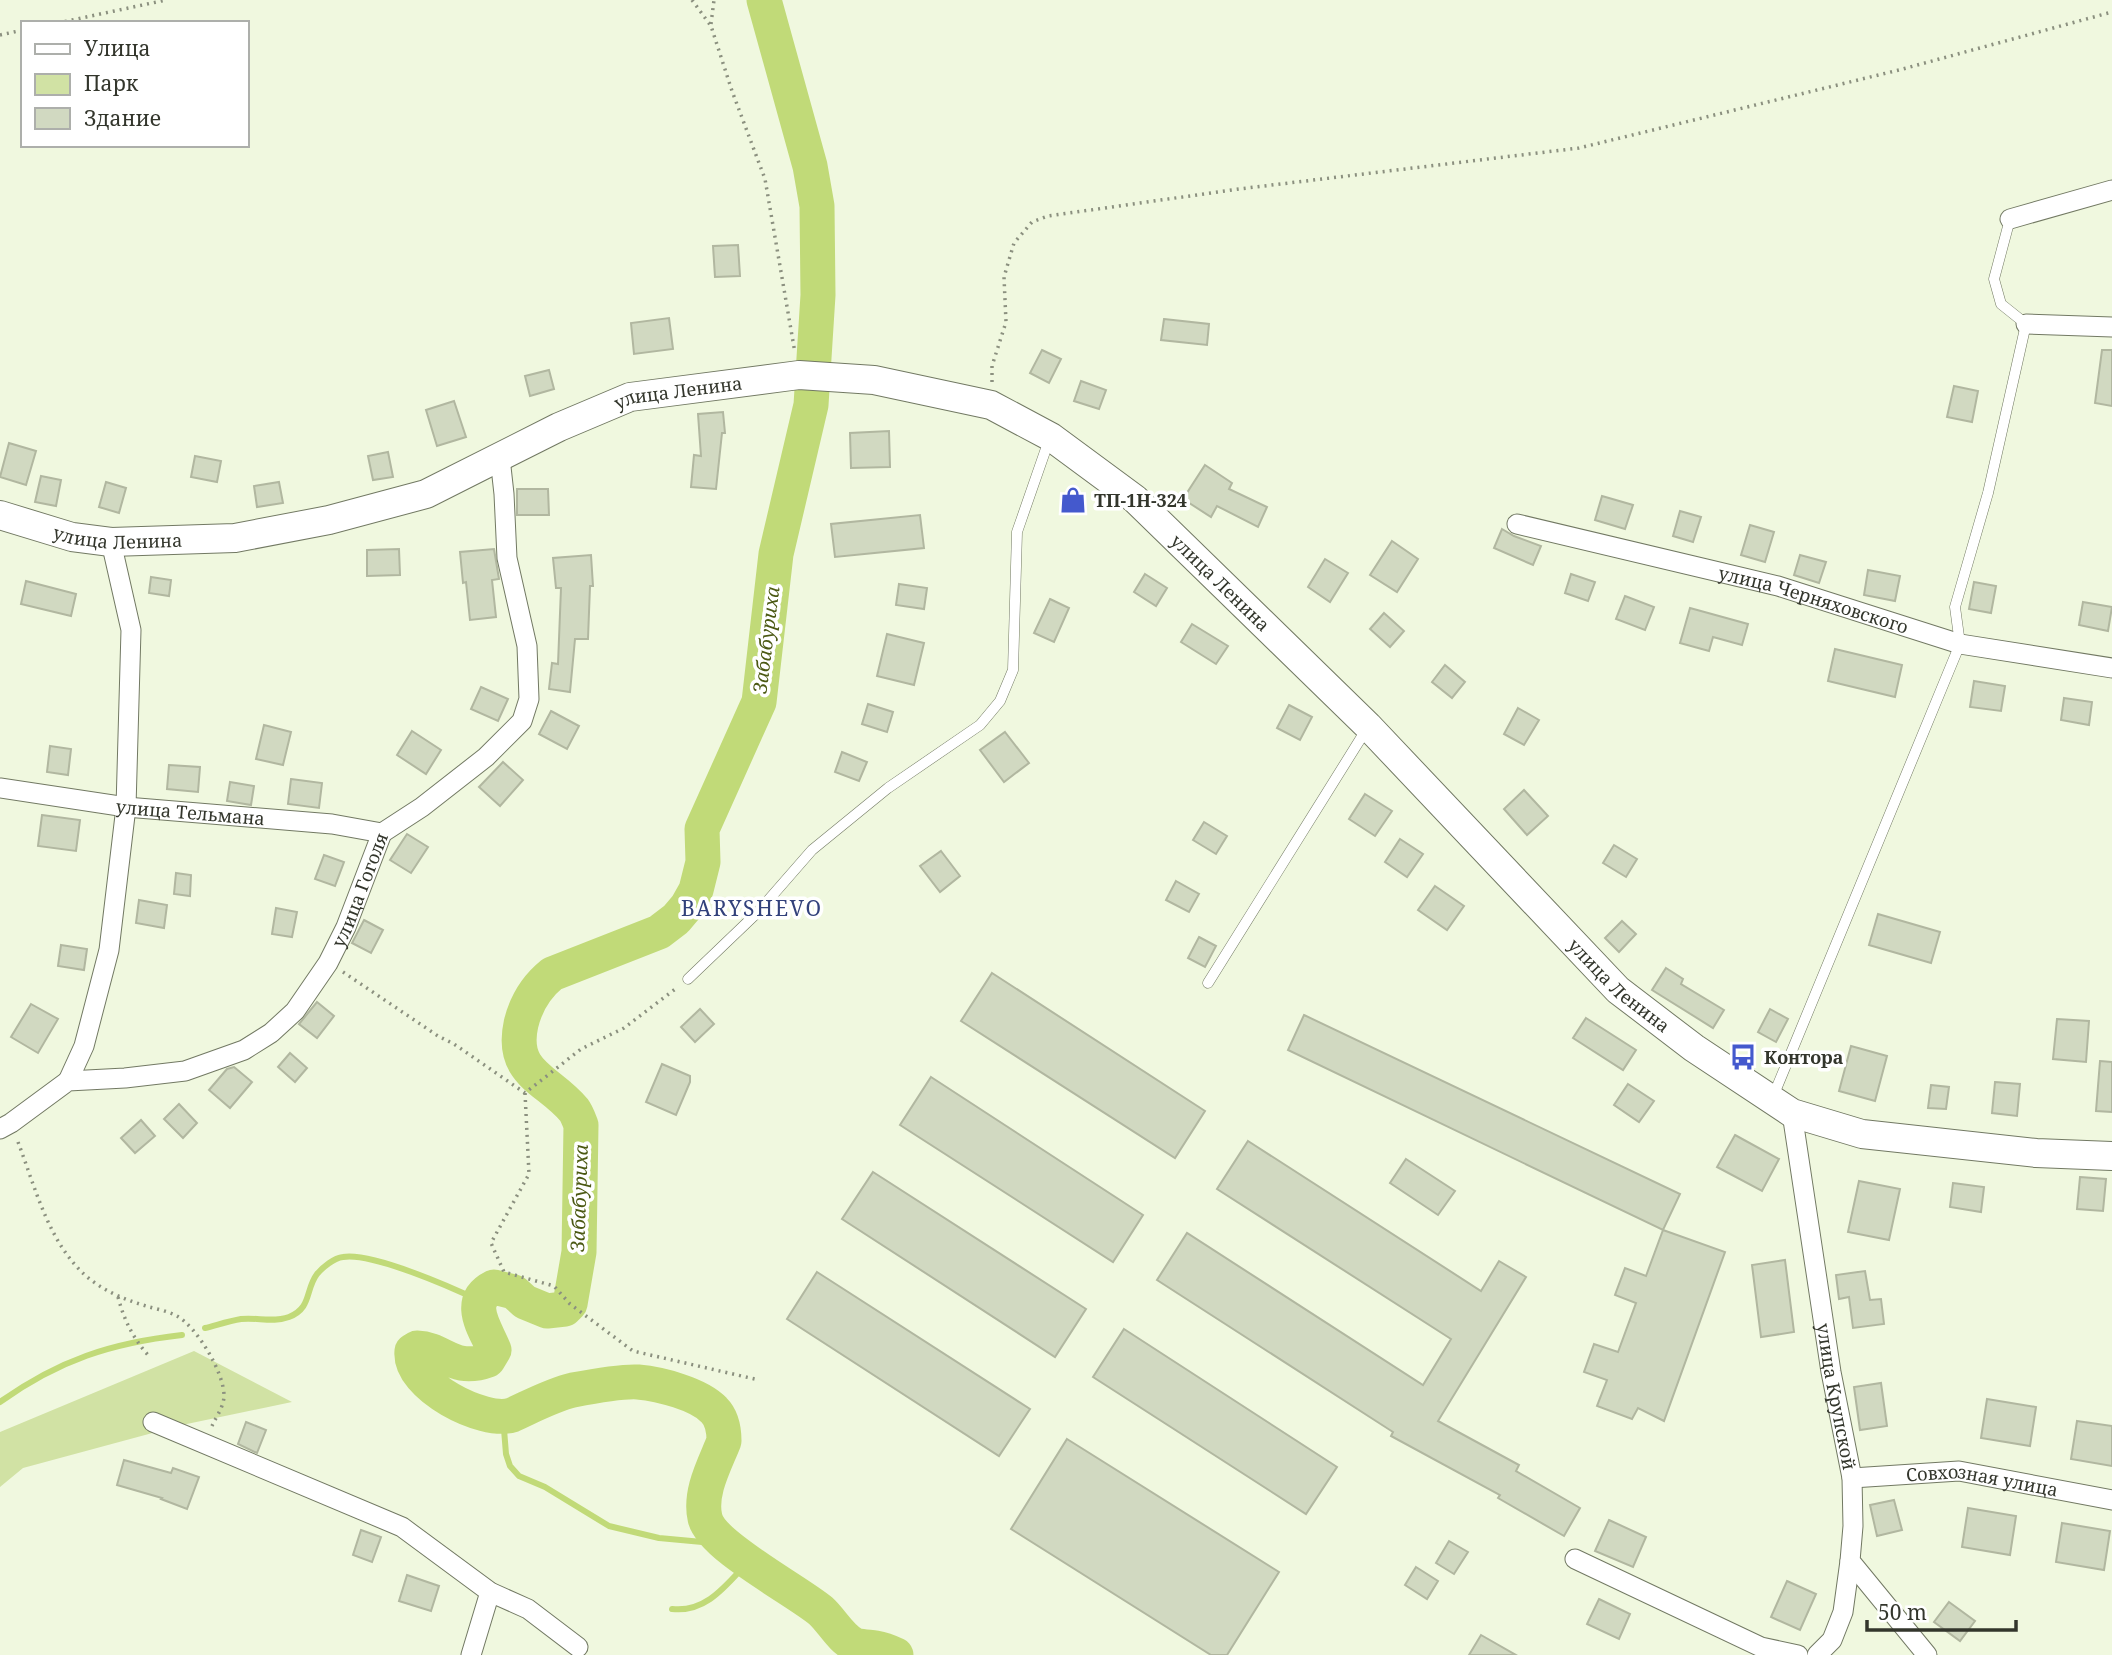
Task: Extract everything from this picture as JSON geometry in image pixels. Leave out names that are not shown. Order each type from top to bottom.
[{"type":"main road","name":"улица Ленина","points":[[0,515],[72,537],[111,542],[235,538],[329,520],[426,494],[559,427],[630,397],[799,375],[850,378],[945,394],[990,405],[1051,437],[1135,499],[1368,726],[1618,990],[1694,1048],[1782,1106],[1862,1135],[2036,1153],[2112,1156]]},
{"type":"street","points":[[2010,219],[2112,190]]},
{"type":"street","points":[[2026,324],[2112,327]]},
{"type":"street","name":"улица Гоголя","points":[[68,1081],[185,1071],[244,1050],[271,1033],[295,1011],[328,963],[346,927],[382,833],[422,807],[486,757],[522,721],[529,699],[527,646],[507,558],[500,458]]},
{"type":"street","name":"улица Черняховского","points":[[1517,524],[1778,586],[1960,645],[2112,668]]},
{"type":"street","points":[[6,1126],[68,1081],[84,1046],[109,950],[126,807],[131,629],[111,542]]},
{"type":"street","name":"улица Тельмана","points":[[0,788],[126,807],[332,824],[382,833]]},
{"type":"street","name":"улица Крупской","points":[[1782,1106],[1852,1478],[1853,1525],[1843,1612],[1832,1640],[1817,1655]]},
{"type":"street","points":[[153,1422],[402,1527],[490,1592],[528,1609],[578,1647]]},
{"type":"street","name":"Совхозная улица","points":[[1852,1478],[1959,1471],[2112,1500]]},
{"type":"street","points":[[1576,1559],[1761,1647],[1798,1655]]},
{"type":"street","points":[[1850,1561],[1927,1655]]},
{"type":"street","points":[[471,1655],[490,1592]]},
{"type":"lane","points":[[1782,1106],[1960,645],[1955,607],[1988,493],[2026,324],[2001,304],[1994,279],[2010,219]]},
{"type":"lane","points":[[688,979],[758,912],[812,849],[888,788],[980,725],[1000,701],[1013,670],[1017,532],[1051,437]]},
{"type":"lane","points":[[1208,983],[1368,726]]},
{"type":"path","points":[[67,21],[166,0]]},
{"type":"path","points":[[692,0],[711,26],[765,179],[799,375]]},
{"type":"path","points":[[711,26],[715,0]]},
{"type":"path","points":[[990,405],[992,366],[1006,322],[1004,277],[1014,243],[1032,222],[1048,216],[1240,189],[1580,148],[1899,70],[2112,12]]},
{"type":"path","points":[[0,35],[21,30]]},
{"type":"path","points":[[328,963],[525,1093]]},
{"type":"path","points":[[525,1093],[581,1049],[624,1028],[688,979]]},
{"type":"path","points":[[525,1093],[529,1174],[491,1243],[503,1272],[554,1286],[570,1304],[633,1351],[759,1380]]},
{"type":"path","points":[[6,1126],[52,1230],[62,1247],[88,1278],[118,1297],[175,1315],[185,1321],[197,1335],[218,1371],[224,1393],[223,1404],[203,1443]]},
{"type":"path","points":[[118,1297],[132,1334],[148,1355]]},
{"type":"green space","points":[[194,1351],[292,1402],[182,1425],[23,1468],[0,1487],[0,1432]]},
{"type":"building","points":[[738,245],[740,276],[715,277],[713,246]]},
{"type":"building","points":[[669,318],[673,349],[634,354],[631,323]]},
{"type":"building","points":[[1164,319],[1209,324],[1207,345],[1161,340]]},
{"type":"building","points":[[1042,350],[1061,359],[1049,383],[1030,373]]},
{"type":"building","points":[[2102,350],[2112,350],[2112,406],[2095,403]]},
{"type":"building","points":[[549,370],[554,389],[530,396],[525,376]]},
{"type":"building","points":[[1081,381],[1106,390],[1099,409],[1074,401]]},
{"type":"building","points":[[1954,386],[1978,391],[1972,422],[1947,417]]},
{"type":"building","points":[[454,401],[466,437],[437,446],[426,410]]},
{"type":"building","points":[[723,412],[725,433],[722,433],[716,489],[691,487],[694,455],[701,456],[698,414]]},
{"type":"building","points":[[889,431],[890,467],[851,468],[850,433]]},
{"type":"building","points":[[9,443],[36,451],[26,485],[0,477]]},
{"type":"building","points":[[388,452],[393,477],[373,480],[368,456]]},
{"type":"building","points":[[195,456],[221,461],[217,482],[191,477]]},
{"type":"building","points":[[1205,465],[1232,483],[1229,489],[1267,507],[1258,527],[1217,506],[1211,517],[1183,499]]},
{"type":"building","points":[[41,476],[61,480],[56,506],[35,502]]},
{"type":"building","points":[[106,482],[126,488],[119,513],[99,507]]},
{"type":"building","points":[[279,482],[283,503],[257,507],[254,486]]},
{"type":"building","points":[[517,489],[548,489],[549,515],[517,515]]},
{"type":"building","points":[[1602,496],[1633,505],[1625,529],[1595,520]]},
{"type":"building","points":[[1680,511],[1701,517],[1693,542],[1673,536]]},
{"type":"building","points":[[920,515],[924,548],[835,557],[831,524]]},
{"type":"building","points":[[1750,525],[1774,532],[1765,562],[1741,555]]},
{"type":"building","points":[[1502,529],[1541,546],[1533,565],[1494,548]]},
{"type":"building","points":[[1392,541],[1418,559],[1397,592],[1370,575]]},
{"type":"building","points":[[399,549],[400,575],[367,576],[367,550]]},
{"type":"building","points":[[494,549],[499,579],[492,580],[496,617],[470,620],[460,552]]},
{"type":"building","points":[[591,555],[593,586],[590,586],[588,639],[575,639],[570,692],[549,689],[552,663],[558,664],[561,588],[556,588],[553,558]]},
{"type":"building","points":[[1800,555],[1826,562],[1819,583],[1794,575]]},
{"type":"building","points":[[1325,559],[1348,573],[1330,602],[1308,587]]},
{"type":"building","points":[[1868,570],[1900,576],[1895,601],[1864,595]]},
{"type":"building","points":[[1145,574],[1167,588],[1156,606],[1134,592]]},
{"type":"building","points":[[1571,574],[1595,582],[1588,601],[1565,593]]},
{"type":"building","points":[[151,577],[171,580],[169,596],[149,593]]},
{"type":"building","points":[[26,581],[76,594],[71,616],[21,604]]},
{"type":"building","points":[[1974,582],[1996,586],[1991,613],[1969,609]]},
{"type":"building","points":[[899,584],[927,588],[924,609],[896,605]]},
{"type":"building","points":[[1625,596],[1654,607],[1645,630],[1616,619]]},
{"type":"building","points":[[1050,599],[1069,608],[1054,642],[1034,633]]},
{"type":"building","points":[[2083,602],[2112,607],[2108,631],[2079,625]]},
{"type":"building","points":[[1690,608],[1748,624],[1742,645],[1713,637],[1709,651],[1680,643]]},
{"type":"building","points":[[1384,613],[1404,631],[1390,647],[1370,629]]},
{"type":"building","points":[[1192,624],[1228,646],[1216,664],[1181,642]]},
{"type":"building","points":[[887,634],[924,643],[914,685],[877,676]]},
{"type":"building","points":[[1835,649],[1902,665],[1895,697],[1828,681]]},
{"type":"building","points":[[1445,665],[1465,682],[1452,698],[1432,682]]},
{"type":"building","points":[[1974,681],[2005,686],[2001,711],[1970,707]]},
{"type":"building","points":[[481,687],[508,699],[498,721],[471,709]]},
{"type":"building","points":[[2064,698],[2092,702],[2089,725],[2061,720]]},
{"type":"building","points":[[868,704],[893,712],[887,732],[862,724]]},
{"type":"building","points":[[1289,705],[1312,717],[1300,740],[1277,728]]},
{"type":"building","points":[[1518,708],[1539,720],[1524,745],[1504,734]]},
{"type":"building","points":[[551,711],[579,726],[567,749],[539,734]]},
{"type":"building","points":[[264,725],[291,732],[283,765],[256,759]]},
{"type":"building","points":[[412,731],[441,750],[426,774],[397,755]]},
{"type":"building","points":[[1005,732],[1029,763],[1004,782],[980,750]]},
{"type":"building","points":[[50,746],[71,749],[68,775],[47,772]]},
{"type":"building","points":[[842,752],[867,762],[859,781],[835,772]]},
{"type":"building","points":[[503,762],[523,780],[500,806],[479,787]]},
{"type":"building","points":[[169,765],[200,767],[198,792],[167,789]]},
{"type":"building","points":[[291,779],[322,783],[319,808],[288,804]]},
{"type":"building","points":[[230,782],[254,786],[251,805],[227,801]]},
{"type":"building","points":[[1524,790],[1548,816],[1527,835],[1504,809]]},
{"type":"building","points":[[1365,794],[1392,811],[1375,836],[1349,819]]},
{"type":"building","points":[[42,815],[80,820],[76,851],[38,846]]},
{"type":"building","points":[[1204,822],[1227,836],[1216,854],[1193,840]]},
{"type":"building","points":[[407,834],[428,847],[411,873],[390,860]]},
{"type":"building","points":[[1400,839],[1423,854],[1407,877],[1385,862]]},
{"type":"building","points":[[1614,845],[1637,859],[1626,877],[1603,863]]},
{"type":"building","points":[[941,851],[960,876],[940,892],[920,866]]},
{"type":"building","points":[[324,855],[344,862],[335,886],[315,879]]},
{"type":"building","points":[[176,873],[191,875],[190,896],[174,894]]},
{"type":"building","points":[[1176,881],[1199,894],[1189,912],[1166,900]]},
{"type":"building","points":[[1435,886],[1464,906],[1447,930],[1418,910]]},
{"type":"building","points":[[139,900],[167,905],[164,928],[136,923]]},
{"type":"building","points":[[276,908],[297,912],[292,937],[272,934]]},
{"type":"building","points":[[1878,914],[1940,932],[1931,963],[1869,945]]},
{"type":"building","points":[[364,920],[383,930],[371,953],[352,943]]},
{"type":"building","points":[[1622,921],[1636,934],[1619,952],[1605,938]]},
{"type":"building","points":[[1199,937],[1216,946],[1205,967],[1188,958]]},
{"type":"building","points":[[61,945],[87,949],[84,970],[58,966]]},
{"type":"building","points":[[1666,968],[1683,979],[1681,984],[1724,1010],[1713,1028],[1652,990]]},
{"type":"building","points":[[992,973],[1205,1111],[1175,1158],[961,1021]]},
{"type":"building","points":[[317,1002],[334,1016],[317,1038],[299,1024]]},
{"type":"building","points":[[31,1004],[58,1019],[38,1053],[11,1037]]},
{"type":"building","points":[[700,1009],[714,1024],[695,1042],[681,1027]]},
{"type":"building","points":[[1770,1009],[1788,1019],[1776,1042],[1758,1032]]},
{"type":"building","points":[[1304,1015],[1680,1194],[1663,1230],[1288,1050]]},
{"type":"building","points":[[1586,1018],[1636,1050],[1623,1070],[1573,1038]]},
{"type":"building","points":[[2057,1019],[2089,1021],[2086,1062],[2053,1059]]},
{"type":"building","points":[[1851,1046],[1887,1056],[1875,1101],[1839,1091]]},
{"type":"building","points":[[290,1053],[307,1068],[295,1082],[278,1067]]},
{"type":"building","points":[[2100,1061],[2112,1062],[2112,1112],[2096,1111]]},
{"type":"building","points":[[662,1064],[690,1076],[676,1115],[646,1102]]},
{"type":"building","points":[[234,1067],[252,1082],[230,1108],[209,1090],[227,1069]]},
{"type":"building","points":[[931,1077],[1143,1215],[1113,1262],[900,1125]]},
{"type":"building","points":[[1995,1082],[2020,1084],[2017,1116],[1992,1113]]},
{"type":"building","points":[[1628,1084],[1654,1101],[1639,1122],[1614,1105]]},
{"type":"building","points":[[1931,1085],[1949,1087],[1946,1109],[1928,1108]]},
{"type":"building","points":[[179,1104],[197,1123],[183,1138],[164,1119]]},
{"type":"building","points":[[141,1120],[155,1136],[135,1153],[121,1138]]},
{"type":"building","points":[[1735,1135],[1779,1159],[1762,1191],[1717,1167]]},
{"type":"building","points":[[1248,1141],[1481,1291],[1499,1261],[1526,1277],[1438,1421],[1519,1465],[1516,1471],[1580,1508],[1564,1536],[1498,1498],[1500,1495],[1391,1436],[1393,1432],[1157,1280],[1187,1233],[1423,1385],[1451,1339],[1217,1189]]},
{"type":"building","points":[[1406,1159],[1455,1191],[1438,1215],[1390,1183]]},
{"type":"building","points":[[873,1172],[1086,1309],[1055,1357],[842,1219]]},
{"type":"building","points":[[2080,1177],[2106,1179],[2103,1211],[2077,1209]]},
{"type":"building","points":[[1859,1181],[1900,1189],[1889,1240],[1848,1232]]},
{"type":"building","points":[[1953,1183],[1984,1187],[1981,1212],[1950,1207]]},
{"type":"building","points":[[1663,1230],[1725,1252],[1664,1421],[1638,1408],[1632,1419],[1597,1406],[1607,1380],[1584,1372],[1594,1344],[1618,1352],[1636,1303],[1615,1295],[1625,1268],[1646,1276]]},
{"type":"building","points":[[1785,1260],[1794,1332],[1761,1337],[1752,1265]]},
{"type":"building","points":[[1865,1271],[1870,1300],[1881,1299],[1884,1324],[1853,1328],[1849,1297],[1839,1299],[1836,1275]]},
{"type":"building","points":[[817,1272],[1030,1409],[999,1456],[787,1319]]},
{"type":"building","points":[[1124,1329],[1337,1467],[1306,1514],[1093,1377]]},
{"type":"building","points":[[1881,1383],[1887,1426],[1860,1430],[1854,1387]]},
{"type":"building","points":[[1987,1399],[2036,1407],[2030,1446],[1981,1438]]},
{"type":"building","points":[[2077,1421],[2112,1426],[2112,1466],[2071,1459]]},
{"type":"building","points":[[246,1422],[266,1430],[257,1453],[238,1444]]},
{"type":"building","points":[[1067,1439],[1279,1572],[1227,1655],[1211,1655],[1011,1529]]},
{"type":"building","points":[[124,1460],[171,1473],[173,1468],[199,1477],[187,1509],[162,1498],[117,1485]]},
{"type":"building","points":[[1894,1500],[1902,1530],[1877,1536],[1870,1505]]},
{"type":"building","points":[[1968,1508],[2016,1516],[2010,1555],[1962,1547]]},
{"type":"building","points":[[1609,1520],[1646,1537],[1633,1567],[1595,1551]]},
{"type":"building","points":[[2062,1523],[2110,1531],[2104,1570],[2056,1562]]},
{"type":"building","points":[[361,1530],[381,1537],[372,1562],[353,1555]]},
{"type":"building","points":[[1449,1541],[1468,1552],[1454,1574],[1436,1563]]},
{"type":"building","points":[[1416,1567],[1438,1581],[1427,1599],[1405,1585]]},
{"type":"building","points":[[407,1575],[439,1586],[431,1611],[399,1601]]},
{"type":"building","points":[[1787,1581],[1816,1594],[1800,1630],[1771,1617]]},
{"type":"building","points":[[1599,1599],[1630,1614],[1619,1639],[1587,1624]]},
{"type":"building","points":[[1949,1602],[1975,1621],[1960,1641],[1934,1622]]},
{"type":"building","points":[[1481,1635],[1516,1655],[1469,1655]]},
{"type":"waterway","name":"Забабуриха","points":[[764,0],[810,166],[817,206],[818,295],[811,405],[776,554],[759,702],[702,829],[703,862],[696,890],[687,906],[659,932],[552,974],[532,996],[523,1016],[519,1041],[526,1065],[564,1099],[574,1110],[581,1125],[579,1252],[570,1304],[565,1309],[547,1311],[525,1302],[514,1292],[494,1287],[485,1293],[479,1308],[494,1350],[488,1360],[466,1364],[426,1349],[417,1348],[412,1351],[414,1364],[434,1389],[450,1400],[484,1414],[512,1415],[565,1392],[632,1382],[668,1388],[707,1404],[719,1417],[724,1437],[704,1498],[705,1518],[711,1529],[738,1554],[821,1611],[850,1642],[896,1655]]},
{"type":"waterway","points":[[205,1328],[241,1319],[277,1320],[289,1317],[305,1304],[317,1274],[329,1263],[343,1257],[392,1265],[480,1301]]},
{"type":"waterway","points":[[0,1402],[43,1375],[86,1356],[132,1343],[182,1335]]},
{"type":"waterway","points":[[503,1417],[506,1454],[510,1466],[519,1476],[545,1487],[609,1526],[659,1538],[724,1544]]},
{"type":"waterway","points":[[672,1609],[684,1609],[706,1602],[749,1561]]},
{"type":"place","name":"ТП-1Н-324","points":[[1073,500]]},
{"type":"place","name":"Контора","points":[[1743,1057]]},
{"type":"district","name":"BARYSHEVO","points":[[752,908]]}]
